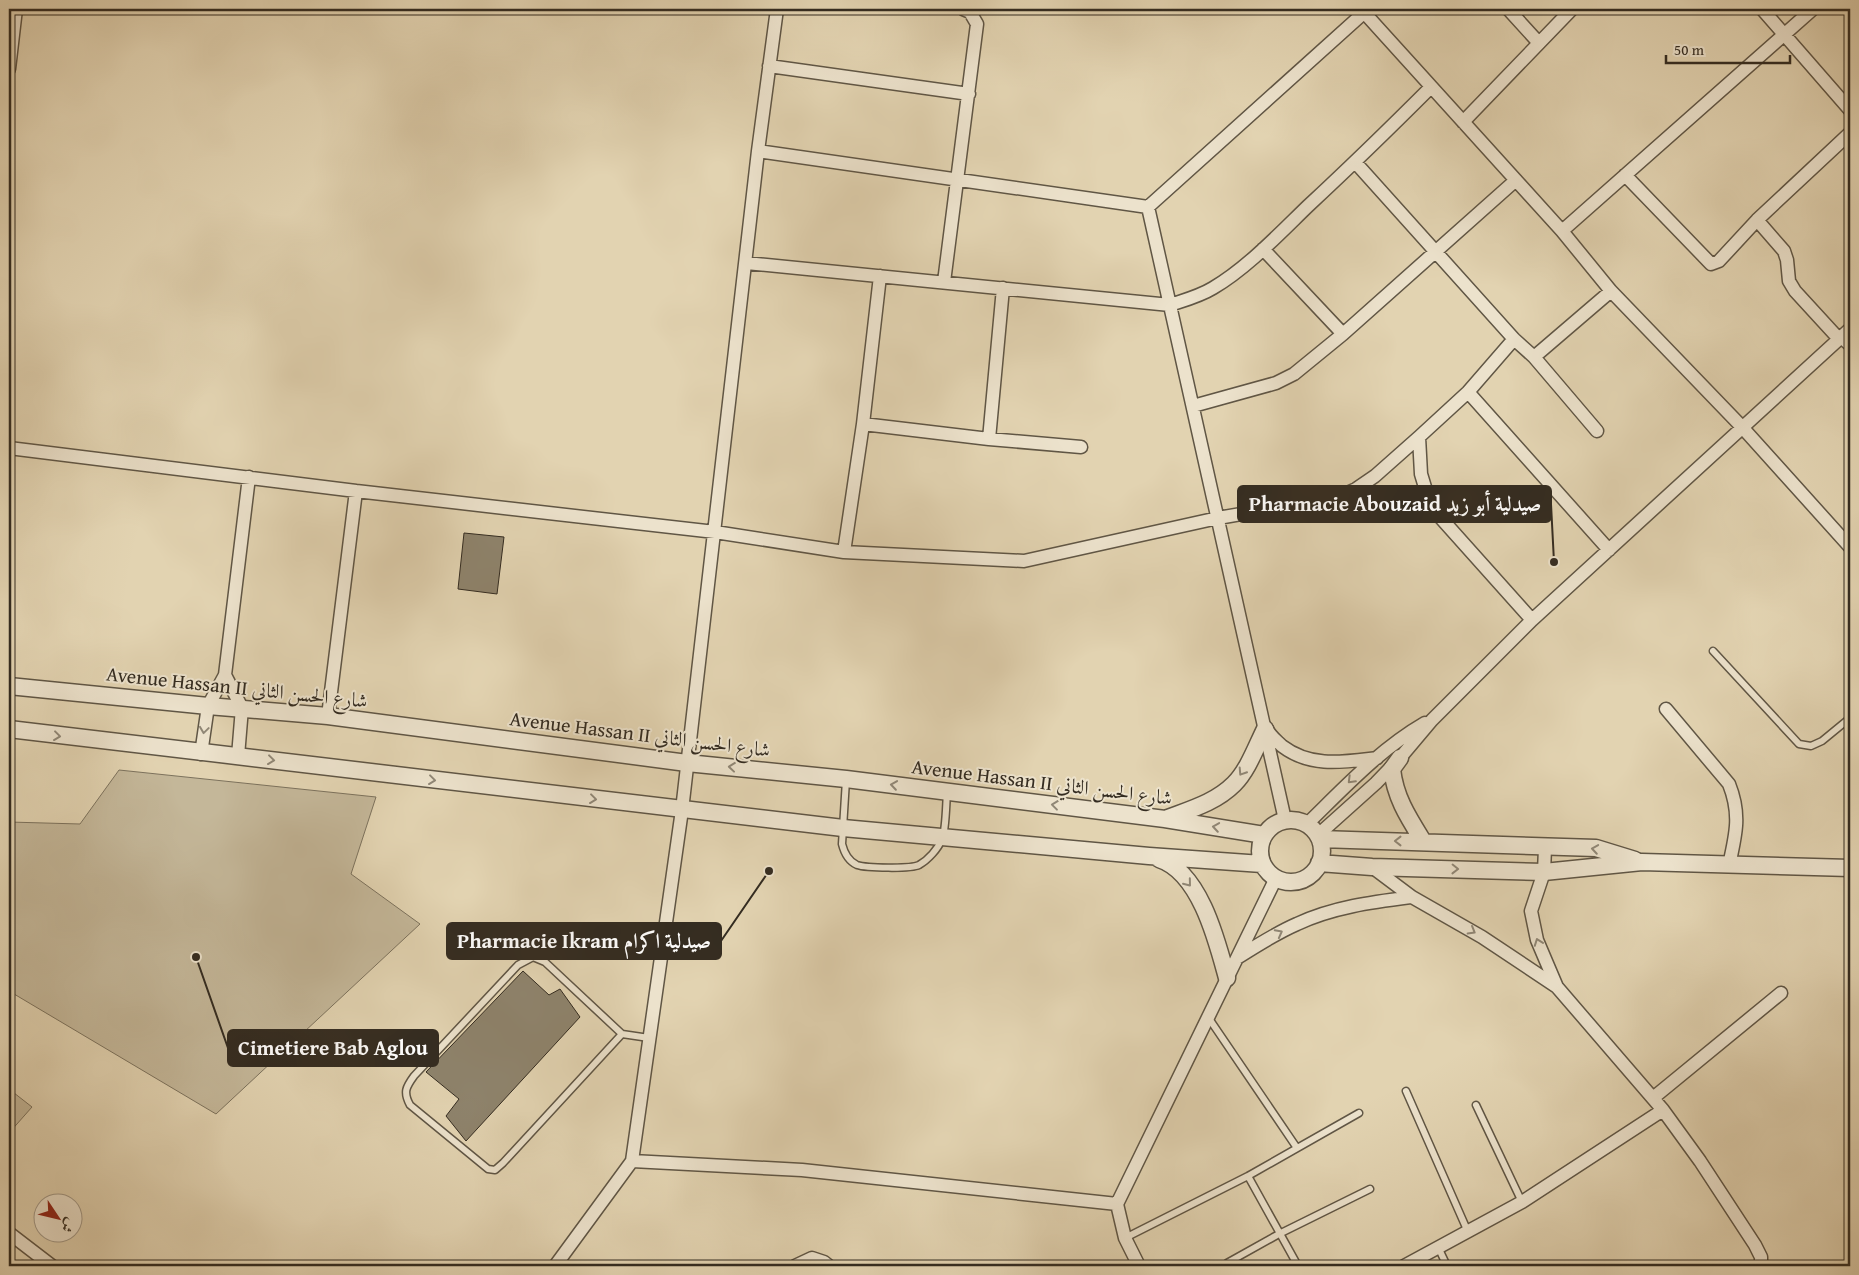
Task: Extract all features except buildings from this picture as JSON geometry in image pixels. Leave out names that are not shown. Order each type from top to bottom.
[{"type":"street","points":[[9,69],[16,9]]},
{"type":"street","points":[[555,1266],[632,1161],[682,810],[776,9]]},
{"type":"street","points":[[944,282],[977,24],[970,12],[963,9]]},
{"type":"street","points":[[1508,9],[1539,43]]},
{"type":"street","points":[[1463,122],[1572,9]]},
{"type":"street","points":[[1762,9],[1850,110]]},
{"type":"street","points":[[1562,231],[1813,9]]},
{"type":"street","points":[[1148,207],[1364,10],[1562,231],[1612,291],[1742,427],[1850,547]]},
{"type":"street","points":[[769,66],[969,94]]},
{"type":"street","points":[[746,263],[1170,305],[1194,298],[1213,288],[1262,249],[1355,162],[1431,87]]},
{"type":"street","points":[[1625,175],[1711,264],[1719,261],[1756,220],[1850,133]]},
{"type":"street","points":[[758,152],[1148,207]]},
{"type":"street","points":[[1355,162],[1514,339],[1534,358],[1597,431]]},
{"type":"street","points":[[1193,406],[1276,383],[1294,374],[1343,334],[1516,180]]},
{"type":"street","points":[[1148,207],[1285,820]]},
{"type":"street","points":[[1756,220],[1784,251],[1787,260],[1788,281],[1839,339]]},
{"type":"street","points":[[1262,249],[1343,334]]},
{"type":"street","points":[[844,552],[863,424],[880,276]]},
{"type":"street","points":[[989,439],[1003,288]]},
{"type":"street","points":[[1534,358],[1612,291]]},
{"type":"street","points":[[1424,841],[1403,808],[1394,784],[1392,768],[1400,758],[1432,720],[1532,620],[1850,329]]},
{"type":"street","points":[[9,448],[356,491],[715,532],[844,552],[1024,561],[1218,518],[1338,497],[1356,489],[1375,476],[1468,392],[1514,339]]},
{"type":"street","points":[[1468,392],[1609,550]]},
{"type":"street","points":[[863,424],[989,439],[1081,447]]},
{"type":"street","points":[[1420,437],[1421,474],[1431,507],[1532,620]]},
{"type":"street","points":[[201,754],[208,706],[225,674],[250,477]]},
{"type":"street","points":[[328,716],[356,491]]},
{"type":"street","points":[[225,674],[242,708],[238,756]]},
{"type":"street","name":"Avenue Hassan II شارع الحسن الثاني","points":[[9,686],[328,716],[687,763],[846,779],[1165,819],[1264,835]]},
{"type":"street","points":[[1666,710],[1729,784],[1733,795],[1737,826],[1729,865]]},
{"type":"street","points":[[1315,833],[1359,773],[1412,731],[1432,720]]},
{"type":"street","points":[[1264,724],[1270,735],[1292,753],[1306,759],[1338,763],[1377,758]]},
{"type":"street","points":[[1165,819],[1203,806],[1235,783],[1245,768],[1264,724]]},
{"type":"street","points":[[9,730],[843,828],[1150,856],[1262,864]]},
{"type":"street","points":[[1315,833],[1371,789],[1400,758]]},
{"type":"street","points":[[1285,820],[1300,821],[1315,833],[1322,851],[1319,863],[1313,872],[1298,881],[1287,882],[1276,878],[1262,864],[1260,849],[1264,835],[1277,823],[1285,820]]},
{"type":"street","points":[[1315,833],[1545,848],[1596,848],[1642,862]]},
{"type":"street","points":[[1545,848],[1544,872],[1531,910],[1537,940],[1557,987]]},
{"type":"street","points":[[1150,856],[1169,862],[1194,890],[1212,926],[1227,978]]},
{"type":"street","points":[[1319,863],[1372,867],[1544,872],[1642,862],[1850,868]]},
{"type":"street","points":[[1372,867],[1412,897],[1482,937],[1557,987],[1663,1110],[1700,1161],[1755,1245],[1760,1257],[1761,1266]]},
{"type":"street","points":[[1139,1266],[1125,1238],[1117,1204],[1276,878]]},
{"type":"street","points":[[1237,958],[1290,927],[1323,913],[1412,897]]},
{"type":"street","points":[[1653,1098],[1781,993]]},
{"type":"street","points":[[1404,1266],[1522,1202],[1663,1110]]},
{"type":"street","points":[[632,1161],[802,1170],[1117,1204]]},
{"type":"street","points":[[9,1233],[52,1266]]},
{"type":"street","points":[[794,1266],[812,1258],[829,1266]]},
{"type":"lane","points":[[1839,339],[1850,349]]},
{"type":"lane","points":[[1713,651],[1799,744],[1811,746],[1822,741],[1850,718]]},
{"type":"lane","points":[[846,779],[842,844],[850,859],[858,865],[905,868],[912,867],[926,860],[943,838],[947,792]]},
{"type":"lane","points":[[622,1034],[504,1163],[495,1170],[488,1169],[410,1105],[406,1098],[405,1088],[414,1076],[518,965],[533,957],[545,962],[622,1034],[649,1038]]},
{"type":"lane","points":[[1208,1017],[1297,1148]]},
{"type":"lane","points":[[1406,1091],[1468,1232]]},
{"type":"lane","points":[[1476,1104],[1522,1202]]},
{"type":"lane","points":[[1125,1238],[1248,1176],[1359,1113]]},
{"type":"lane","points":[[1248,1176],[1298,1266]]},
{"type":"lane","points":[[1227,1262],[1370,1189]]},
{"type":"lane","points":[[1438,1248],[1447,1266]]},
{"type":"shaded area","points":[[119,770],[376,797],[351,874],[420,924],[216,1114],[9,991],[9,822],[80,824]]},
{"type":"shaded area","points":[[9,1089],[32,1107],[9,1133]]},
{"type":"place","name":"Pharmacie Abouzaid صيدلية أبو زيد","points":[[1554,562]]},
{"type":"place","name":"Pharmacie Ikram صيدلية اكرام","points":[[769,871]]},
{"type":"place","name":"Cimetiere Bab Aglou","points":[[196,957]]}]
